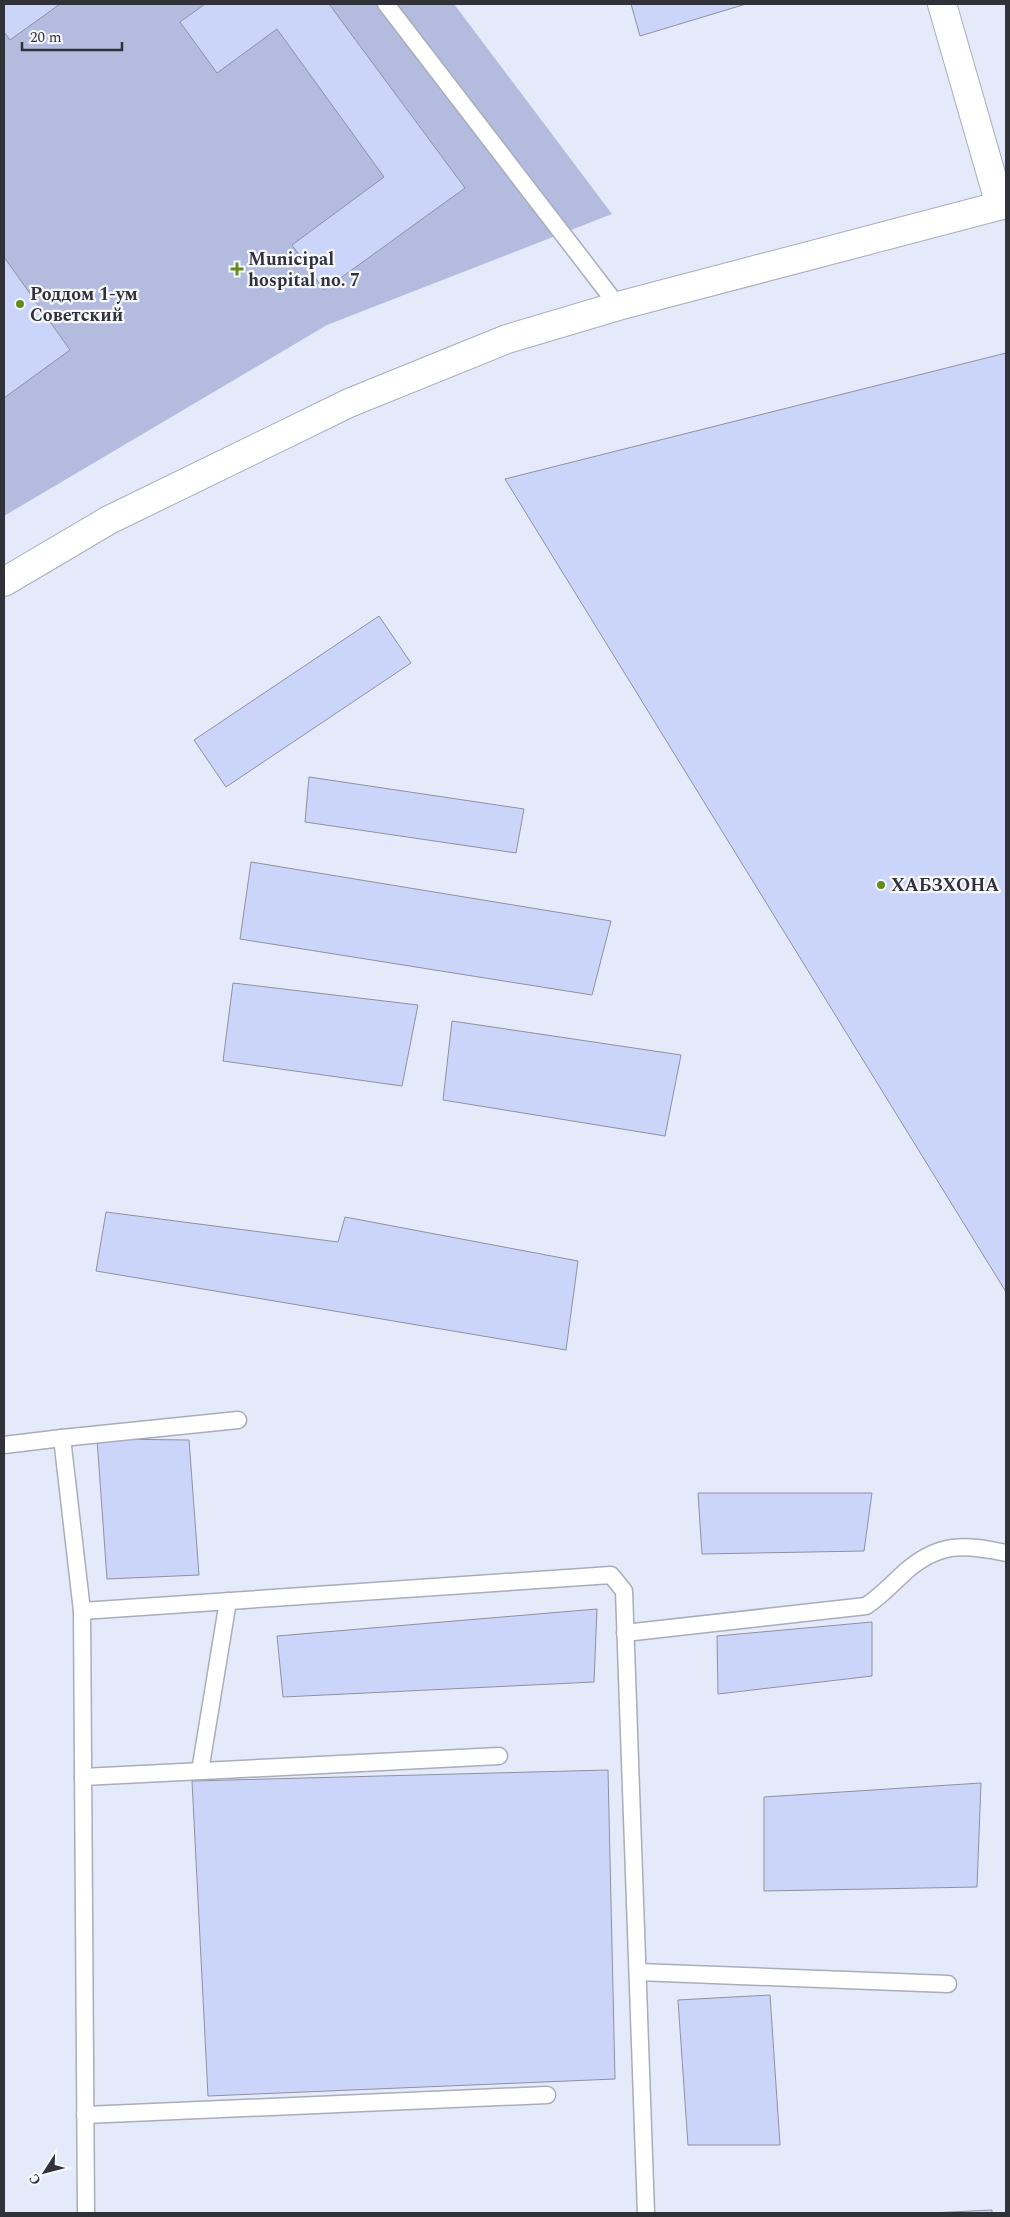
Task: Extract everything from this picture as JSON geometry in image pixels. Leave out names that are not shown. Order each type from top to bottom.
[{"type":"street","points":[[4,582],[109,520],[349,403],[507,339],[618,306],[1003,204],[983,150],[955,42],[942,4]]},
{"type":"lane","points":[[386,4],[618,306]]},
{"type":"lane","points":[[4,1445],[238,1420]]},
{"type":"lane","points":[[62,1438],[82,1611],[86,2213]]},
{"type":"lane","points":[[625,1633],[866,1606],[889,1589],[923,1557],[948,1548],[973,1546],[1006,1553]]},
{"type":"lane","points":[[82,1611],[611,1575],[624,1591],[646,2213]]},
{"type":"lane","points":[[200,1771],[228,1601]]},
{"type":"lane","points":[[83,1777],[500,1756]]},
{"type":"lane","points":[[638,1972],[948,1984]]},
{"type":"lane","points":[[85,2115],[547,2095]]},
{"type":"shaded area","name":"Municipal hospital no. 7","points":[[4,4],[454,4],[612,214],[327,325],[4,516]]},
{"type":"building","points":[[4,4],[60,4],[10,40],[4,32]]},
{"type":"building","points":[[205,4],[329,4],[465,188],[324,290],[292,245],[384,177],[277,29],[217,73],[180,22]]},
{"type":"building","points":[[631,4],[746,4],[640,36]]},
{"type":"building","name":"Роддом 1-ум Советский","points":[[4,257],[70,350],[4,398]]},
{"type":"building","name":"ХАБЗХОНА","points":[[1006,353],[1006,1292],[505,479]]},
{"type":"building","points":[[379,616],[411,663],[226,787],[194,740]]},
{"type":"building","points":[[309,777],[524,809],[516,853],[305,822]]},
{"type":"building","points":[[251,862],[611,921],[592,995],[240,939]]},
{"type":"building","points":[[233,983],[418,1005],[402,1086],[223,1061]]},
{"type":"building","points":[[452,1021],[681,1055],[665,1136],[443,1100]]},
{"type":"building","points":[[106,1212],[338,1242],[345,1217],[578,1261],[566,1350],[96,1271]]},
{"type":"building","points":[[97,1439],[189,1440],[199,1575],[107,1579]]},
{"type":"building","points":[[698,1493],[872,1493],[864,1551],[702,1554]]},
{"type":"building","points":[[597,1609],[594,1682],[283,1697],[277,1636]]},
{"type":"building","points":[[872,1622],[872,1676],[718,1694],[717,1636]]},
{"type":"building","points":[[608,1770],[615,2079],[208,2096],[192,1781]]},
{"type":"building","points":[[981,1783],[977,1887],[764,1891],[764,1797]]},
{"type":"building","points":[[770,1995],[780,2145],[688,2145],[678,2000]]},
{"type":"building","points":[[992,2210],[992,2213],[930,2213]]},
{"type":"place","name":"Municipal hospital no. 7","points":[[237,269]]},
{"type":"place","name":"Роддом 1-ум Советский","points":[[20,304]]},
{"type":"place","name":"ХАБЗХОНА","points":[[881,885]]}]
